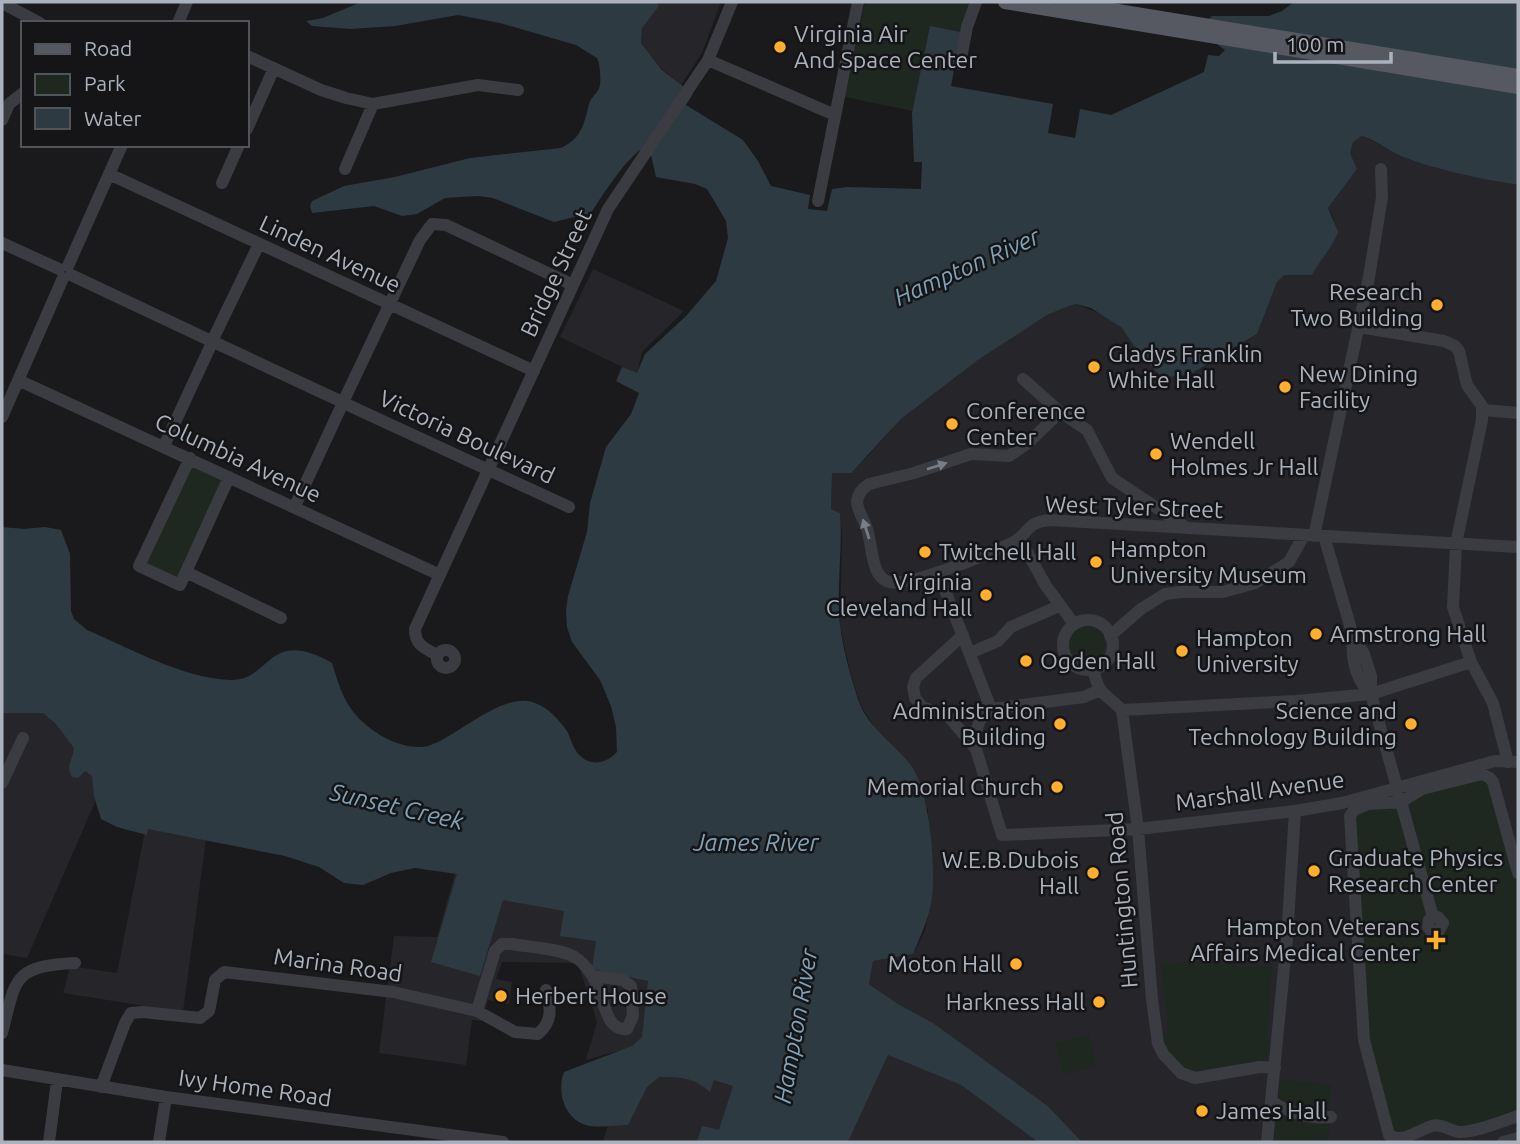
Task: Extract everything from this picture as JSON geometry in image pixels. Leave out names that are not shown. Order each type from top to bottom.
[{"type":"main road","points":[[1005,2],[1110,10]]},
{"type":"main road","points":[[1063,2],[1110,10],[1154,22],[1518,87]]},
{"type":"main road","points":[[1154,22],[1518,76]]},
{"type":"street","points":[[179,21],[187,2]]},
{"type":"street","name":"Bridge Street","points":[[437,655],[419,645],[415,639],[415,629],[608,209],[708,60],[732,2]]},
{"type":"street","points":[[818,201],[858,2]]},
{"type":"street","points":[[960,64],[967,27],[976,2]]},
{"type":"street","points":[[2,3],[36,21]]},
{"type":"street","points":[[248,56],[321,90],[346,99],[373,104],[478,85],[518,90]]},
{"type":"street","points":[[708,60],[835,115]]},
{"type":"street","points":[[248,126],[274,68]]},
{"type":"street","points":[[2,120],[6,102]]},
{"type":"street","points":[[345,169],[373,104]]},
{"type":"street","points":[[2,417],[121,147]]},
{"type":"street","points":[[222,183],[238,147]]},
{"type":"street","points":[[1111,636],[1143,607],[1165,594],[1223,592],[1255,583],[1289,562],[1314,536],[1381,210],[1381,169]]},
{"type":"street","name":"Linden Avenue","points":[[109,174],[534,371]]},
{"type":"street","points":[[295,506],[425,231],[432,224],[446,225],[573,285]]},
{"type":"street","name":"Victoria Boulevard","points":[[2,243],[569,508]]},
{"type":"street","points":[[163,446],[259,244]]},
{"type":"street","points":[[1359,327],[1444,341],[1455,346],[1461,356],[1467,386],[1483,410],[1456,544],[1453,607],[1471,662],[1493,703],[1513,762]]},
{"type":"street","points":[[1023,379],[1060,412],[1090,433],[1107,471],[1114,480],[1191,530]]},
{"type":"street","name":"Columbia Avenue","points":[[18,380],[440,575]]},
{"type":"street","points":[[1483,410],[1518,413]]},
{"type":"street","name":"West Tyler Street","points":[[1060,412],[1030,441],[1009,456],[971,454],[914,473],[869,484],[864,488],[858,499],[858,509],[867,529],[875,567],[884,580],[904,583],[938,572],[1020,539],[1029,526],[1039,521],[1518,547]]},
{"type":"street","points":[[190,458],[139,566],[180,585],[229,477]]},
{"type":"street","points":[[1314,536],[1353,636],[1352,651],[1359,683],[1371,694],[1433,917]]},
{"type":"street","points":[[1020,539],[1059,606],[1074,624]]},
{"type":"street","points":[[186,572],[281,618]]},
{"type":"street","points":[[938,572],[991,709]]},
{"type":"street","points":[[970,653],[998,641],[1011,627],[1059,606]]},
{"type":"street","points":[[1082,621],[1099,623],[1111,636],[1110,657],[1100,667],[1076,667],[1065,655],[1064,638],[1074,624],[1082,621]]},
{"type":"street","points":[[963,635],[916,678],[913,687],[915,698],[922,707],[949,717],[972,744]]},
{"type":"street","points":[[1093,669],[1100,690],[1122,710],[1296,701],[1371,694],[1471,662]]},
{"type":"street","points":[[972,744],[980,720],[991,709],[1084,697],[1100,690]]},
{"type":"street","name":"Huntington Road","points":[[1122,710],[1138,828],[1158,1044],[1164,1055],[1185,1076],[1195,1078],[1260,1067],[1275,1068]]},
{"type":"street","points":[[2,783],[23,738]]},
{"type":"street","name":"Marshall Avenue","points":[[972,744],[976,748],[1002,835],[1138,828],[1295,811],[1342,803],[1495,761],[1513,762]]},
{"type":"street","points":[[1518,873],[1493,782],[1487,776],[1477,774],[1422,789],[1401,802],[1360,807],[1354,810],[1349,821],[1364,1040],[1389,1135],[1401,1142],[1431,1126],[1439,1125],[1462,1132],[1518,1116]]},
{"type":"street","points":[[1266,1142],[1287,938],[1295,811]]},
{"type":"street","points":[[546,990],[551,1011],[543,1030],[538,1034],[515,1032],[477,1011],[495,951],[502,944],[572,955],[593,976],[612,1025],[619,1030],[627,1029],[633,1016],[631,986],[623,980],[593,976]]},
{"type":"street","points":[[2,1033],[19,978],[31,970],[75,963]]},
{"type":"street","name":"Marina Road","points":[[101,1087],[129,1015],[138,1012],[192,1019],[203,1017],[211,1008],[215,980],[224,972],[393,992],[477,1011]]},
{"type":"street","name":"Ivy Home Road","points":[[2,1070],[166,1097],[503,1142]]},
{"type":"street","points":[[50,1142],[57,1081]]},
{"type":"street","points":[[159,1142],[166,1097]]},
{"type":"street","points":[[1271,1101],[1298,1115],[1331,1117]]},
{"type":"street","points":[[1503,1142],[1518,1138]]},
{"type":"shaded area","points":[[660,2],[721,2],[702,53],[681,85],[662,69],[641,43],[642,28]]},
{"type":"shaded area","name":"Hampton University","points":[[1363,136],[1399,155],[1439,169],[1518,185],[1518,1142],[1082,1142],[1048,1106],[933,1023],[869,984],[873,961],[913,954],[925,931],[931,901],[928,810],[861,706],[851,675],[840,626],[842,536],[840,513],[831,509],[832,472],[864,460],[901,419],[978,360],[1047,315],[1069,306],[1076,304],[1108,317],[1121,327],[1141,356],[1163,378],[1241,345],[1257,334],[1277,282],[1284,275],[1312,275],[1334,220],[1328,208],[1357,169],[1350,153],[1353,141]]},
{"type":"shaded area","points":[[593,269],[684,311],[642,352],[637,374],[560,337]]},
{"type":"shaded area","points":[[37,706],[60,722],[102,786],[27,958],[2,954],[2,707]]},
{"type":"shaded area","points":[[472,814],[757,1045],[622,1050],[586,1060],[597,1022],[579,967],[573,963],[502,962],[496,979],[512,982],[509,1004],[488,1000],[481,1021],[472,1020],[466,1065],[379,1053],[394,936],[437,937]]},
{"type":"shaded area","points":[[146,826],[206,839],[183,1012],[63,993],[70,966],[117,973]]},
{"type":"shaded area","points":[[888,1055],[961,1085],[1038,1142],[848,1142]]},
{"type":"shaded area","points":[[658,1064],[743,1083],[724,1142],[603,1142],[610,1117]]},
{"type":"green space","points":[[865,2],[970,2],[961,32],[930,26],[913,111],[845,97]]},
{"type":"green space","points":[[190,466],[221,480],[177,578],[146,563]]},
{"type":"green space","points":[[1087,626],[1099,632],[1105,644],[1099,656],[1087,662],[1075,656],[1069,644],[1075,632]]},
{"type":"green space","name":"Hampton Veterans Affairs Medical Center","points":[[1485,766],[1492,773],[1518,865],[1518,1119],[1460,1135],[1432,1128],[1407,1142],[1387,1142],[1361,1041],[1346,804]]},
{"type":"green space","points":[[1200,961],[1200,966],[1235,963],[1236,968],[1272,965],[1267,1039],[1274,1040],[1264,1060],[1199,1074],[1178,1062],[1164,1046],[1162,1035],[1169,1033],[1161,964]]},
{"type":"green space","points":[[1089,1035],[1096,1066],[1063,1074],[1055,1043]]},
{"type":"green space","points":[[1281,1080],[1331,1084],[1329,1115],[1312,1115],[1276,1100]]},
{"type":"green space","points":[[1275,1107],[1325,1123],[1329,1127],[1328,1142],[1270,1142]]},
{"type":"water","name":"James River","points":[[361,2],[657,2],[659,6],[642,28],[641,43],[662,70],[693,94],[686,105],[743,140],[771,186],[810,195],[808,209],[827,211],[832,189],[921,189],[922,162],[914,162],[912,113],[930,26],[961,32],[951,86],[1053,104],[1048,133],[1075,138],[1080,109],[1111,115],[1204,72],[1208,55],[1219,56],[1225,50],[1214,42],[1207,21],[1212,16],[1269,16],[1294,2],[1518,2],[1518,185],[1430,166],[1401,156],[1362,136],[1353,142],[1350,153],[1357,169],[1328,208],[1338,232],[1335,238],[1312,275],[1284,275],[1277,282],[1257,334],[1192,373],[1163,378],[1141,356],[1121,327],[1091,308],[1076,304],[1069,306],[1047,315],[978,360],[901,419],[851,473],[832,473],[831,509],[840,513],[839,611],[848,664],[863,711],[910,764],[917,776],[927,811],[932,852],[931,904],[913,954],[873,961],[869,984],[933,1023],[1048,1106],[1082,1142],[1038,1142],[961,1085],[888,1055],[848,1142],[697,1142],[702,1126],[719,1130],[733,1086],[714,1080],[710,1092],[692,1081],[674,1077],[659,1077],[647,1087],[628,1125],[599,1127],[583,1124],[571,1115],[563,1102],[561,1087],[564,1072],[632,1046],[642,1037],[648,981],[592,969],[596,941],[560,936],[564,911],[503,900],[480,976],[431,962],[457,874],[415,868],[391,873],[363,885],[344,883],[319,867],[285,856],[148,829],[147,835],[117,827],[101,819],[94,796],[92,776],[85,771],[78,778],[72,777],[69,766],[74,748],[56,724],[43,713],[2,713],[2,527],[45,527],[61,530],[70,554],[71,611],[74,619],[87,630],[157,661],[193,674],[230,680],[254,673],[282,653],[294,650],[311,653],[332,663],[343,694],[359,718],[382,736],[401,744],[428,746],[494,709],[522,701],[540,705],[553,715],[567,731],[576,751],[585,760],[602,762],[617,752],[616,727],[611,706],[600,680],[572,642],[567,627],[568,596],[587,532],[590,503],[606,447],[631,414],[639,393],[616,381],[622,367],[637,373],[645,354],[686,316],[716,281],[728,238],[726,221],[707,189],[695,184],[656,177],[651,155],[646,147],[624,166],[591,213],[554,222],[493,198],[478,196],[445,198],[417,214],[402,216],[374,206],[312,213],[312,201],[344,186],[395,177],[470,158],[561,148],[578,135],[590,101],[600,85],[597,58],[576,45],[500,23],[458,15],[395,26],[351,29],[312,26],[306,21],[323,18]]},
{"type":"place","name":"Virginia Air And Space Center","points":[[780,47]]},
{"type":"place","name":"Research Two Building","points":[[1437,305]]},
{"type":"place","name":"Gladys Franklin White Hall","points":[[1094,367]]},
{"type":"place","name":"New Dining Facility","points":[[1285,387]]},
{"type":"place","name":"Conference Center","points":[[952,424]]},
{"type":"place","name":"Wendell Holmes Jr Hall","points":[[1156,454]]},
{"type":"place","name":"Twitchell Hall","points":[[925,552]]},
{"type":"place","name":"Hampton University Museum","points":[[1096,562]]},
{"type":"place","name":"Virginia Cleveland Hall","points":[[986,595]]},
{"type":"place","name":"Armstrong Hall","points":[[1316,634]]},
{"type":"place","name":"Hampton University","points":[[1182,651]]},
{"type":"place","name":"Ogden Hall","points":[[1026,661]]},
{"type":"place","name":"Administration Building","points":[[1060,724]]},
{"type":"place","name":"Science and Technology Building","points":[[1411,724]]},
{"type":"place","name":"Memorial Church","points":[[1057,787]]},
{"type":"place","name":"Graduate Physics Research Center","points":[[1314,871]]},
{"type":"place","name":"W.E.B.Dubois Hall","points":[[1093,873]]},
{"type":"place","name":"Hampton Veterans Affairs Medical Center","points":[[1436,940]]},
{"type":"place","name":"Moton Hall","points":[[1016,964]]},
{"type":"place","name":"Herbert House","points":[[501,996]]},
{"type":"place","name":"Harkness Hall","points":[[1099,1002]]},
{"type":"place","name":"James Hall","points":[[1202,1111]]},
{"type":"water label","name":"Hampton River","points":[[967,267]]},
{"type":"water label","name":"Sunset Creek","points":[[397,807]]},
{"type":"water label","name":"Hampton River","points":[[796,1026]]}]
